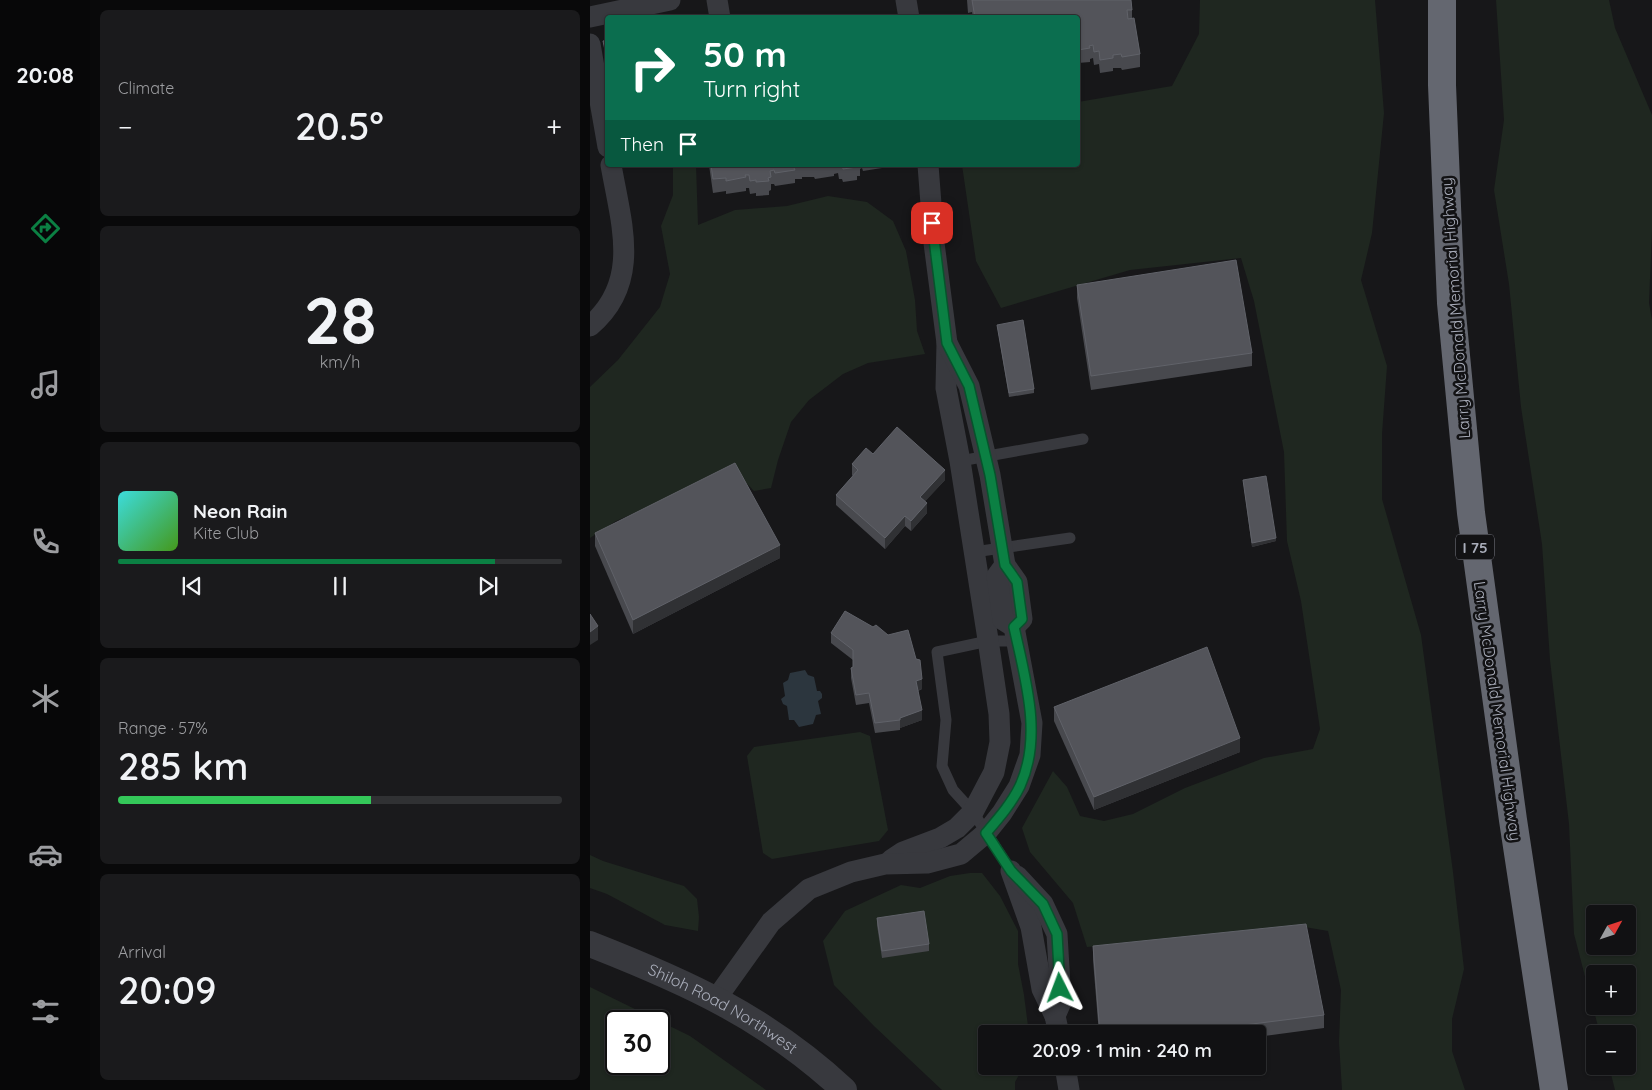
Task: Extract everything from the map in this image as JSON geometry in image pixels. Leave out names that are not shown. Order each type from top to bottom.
[{"type":"highway","name":"Larry McDonald Memorial Highway","points":[[1442,0],[1442,86],[1451,304],[1470,513],[1554,1090]]},
{"type":"street","points":[[590,17],[670,0]]},
{"type":"street","points":[[717,0],[720,15]]},
{"type":"street","points":[[906,0],[908,15]]},
{"type":"street","points":[[590,44],[605,130]]},
{"type":"street","points":[[590,326],[611,302],[621,282],[624,261],[624,241],[611,167]]},
{"type":"street","points":[[885,864],[903,852],[940,838],[957,828],[973,812],[994,772],[1000,742],[999,714],[988,641],[960,461],[946,388],[947,343],[934,243],[928,167]]},
{"type":"street","points":[[716,999],[771,922],[809,889],[851,872],[885,864],[927,863],[961,854],[986,833],[1020,786],[1030,755],[1032,723],[1016,634],[1003,620],[997,576],[1004,556],[985,455],[969,386],[947,343]]},
{"type":"street","points":[[1011,871],[1032,927],[1042,989],[1057,1025]]},
{"type":"street","name":"Shiloh Road Northwest","points":[[590,944],[654,969],[749,1017],[797,1050],[844,1090]]},
{"type":"street","points":[[1066,1075],[1069,1090]]},
{"type":"lane","points":[[960,461],[1082,439]]},
{"type":"lane","points":[[974,552],[1004,556],[1070,538]]},
{"type":"lane","points":[[1011,871],[973,812],[953,790],[942,766],[946,720],[937,652],[1016,634]]},
{"type":"shaded area","points":[[1200,0],[1375,0],[1384,113],[1372,233],[1361,280],[1387,366],[1382,434],[1382,499],[1421,635],[1453,872],[1464,969],[1452,1019],[1452,1051],[1465,1090],[1342,1090],[1339,1042],[1341,990],[1328,931],[1305,927],[1087,947],[1073,903],[1030,852],[1022,828],[1053,771],[1067,787],[1080,816],[1104,821],[1133,814],[1185,788],[1264,758],[1313,749],[1320,729],[1301,601],[1287,541],[1284,452],[1254,301],[1241,258],[1130,270],[1001,308],[976,261],[962,167],[1080,167],[1080,102],[1172,86],[1199,34]]},
{"type":"shaded area","points":[[1496,0],[1609,0],[1615,28],[1652,115],[1652,230],[1649,303],[1652,320],[1652,1090],[1615,1090],[1611,1075],[1636,1075],[1636,1025],[1598,1025],[1595,1015],[1636,1015],[1636,965],[1586,965],[1586,980],[1574,934],[1569,824],[1550,660],[1542,544],[1521,407],[1509,284],[1494,190],[1504,120]]},
{"type":"shaded area","points":[[673,167],[696,167],[698,225],[735,210],[787,206],[828,196],[867,202],[893,221],[906,251],[915,300],[917,331],[925,354],[868,363],[843,374],[809,400],[791,422],[771,488],[754,491],[730,466],[658,503],[616,521],[590,538],[590,387],[618,360],[660,307],[670,274],[661,226],[673,195]]},
{"type":"shaded area","points":[[805,670],[808,675],[814,677],[817,691],[820,691],[822,694],[822,698],[818,701],[821,714],[816,715],[813,724],[799,727],[794,720],[789,720],[787,706],[783,704],[781,699],[785,696],[783,683],[788,680],[790,673]]},
{"type":"shaded area","points":[[860,732],[870,736],[888,830],[879,841],[772,859],[763,853],[747,756],[754,747]]},
{"type":"shaded area","points":[[590,855],[603,861],[684,886],[697,899],[698,931],[665,925],[607,894],[590,888]]},
{"type":"shaded area","points":[[982,873],[1000,896],[1018,931],[1018,964],[1028,1025],[978,1025],[978,1075],[1019,1075],[1015,1082],[1015,1090],[942,1090],[874,1026],[834,985],[823,941],[845,911],[901,885],[920,888],[950,876]]},
{"type":"shaded area","points":[[590,987],[637,1010],[605,1010],[605,1075],[670,1075],[670,1026],[690,1036],[766,1090],[590,1090]]},
{"type":"building","points":[[972,0],[1131,0],[1132,10],[1127,10],[1128,19],[1134,18],[1140,54],[1122,57],[1121,54],[1113,55],[1113,58],[1100,60],[1099,51],[1094,52],[1093,45],[1089,46],[1090,48],[1080,50],[1080,15],[974,15]]},
{"type":"building","points":[[711,167],[794,167],[795,170],[775,173],[774,170],[770,171],[771,177],[768,178],[769,181],[750,181],[749,175],[726,181],[726,178],[713,179]]},
{"type":"building","points":[[1236,260],[1252,353],[1091,376],[1077,285]]},
{"type":"building","points":[[1023,320],[1034,389],[1009,393],[997,325]]},
{"type":"building","points":[[897,427],[945,470],[920,497],[927,503],[911,521],[905,516],[885,538],[836,495],[858,470],[852,464],[866,448],[873,454]]},
{"type":"building","points":[[735,463],[780,545],[633,620],[595,533]]},
{"type":"building","points":[[1266,476],[1276,538],[1252,543],[1243,480]]},
{"type":"building","points":[[845,611],[873,627],[876,625],[888,635],[908,630],[916,659],[920,660],[922,679],[916,681],[922,710],[900,718],[900,720],[875,723],[869,693],[856,695],[851,668],[853,667],[853,650],[831,633]]},
{"type":"building","points":[[590,614],[598,626],[590,632]]},
{"type":"building","points":[[1207,647],[1240,738],[1094,797],[1054,707]]},
{"type":"building","points":[[924,911],[929,944],[882,951],[877,918]]},
{"type":"building","points":[[1306,924],[1324,1015],[1244,1025],[1099,1025],[1093,946]]},
{"type":"route","points":[[932,223],[947,343],[969,386],[990,475],[1005,565],[1017,582],[1022,619],[1014,627],[1032,723],[1030,755],[1020,786],[986,833],[1011,871],[1043,904],[1057,934],[1060,988]]}]
